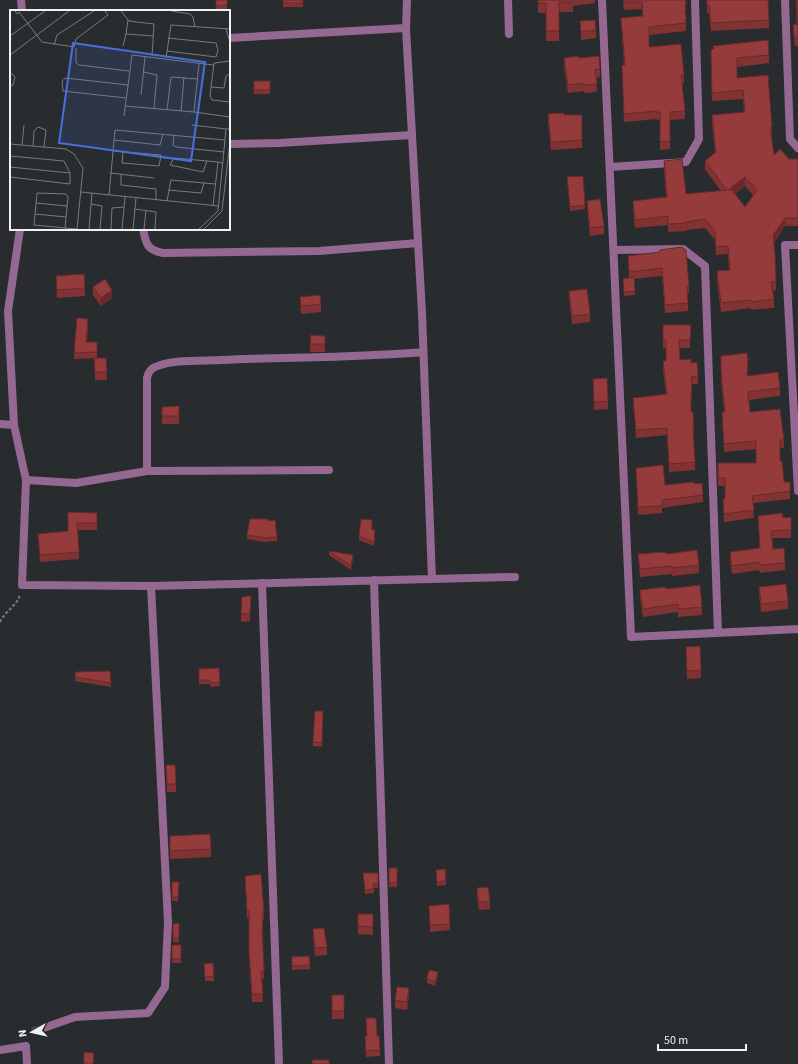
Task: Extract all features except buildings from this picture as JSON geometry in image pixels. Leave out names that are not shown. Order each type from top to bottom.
[{"type":"street","points":[[21,0],[22,10]]},
{"type":"street","points":[[407,0],[406,28],[418,243],[432,579]]},
{"type":"street","points":[[508,0],[509,34]]},
{"type":"street","points":[[602,0],[631,637],[798,629]]},
{"type":"street","points":[[610,167],[686,162],[699,139],[695,0]]},
{"type":"street","points":[[785,0],[790,139],[798,148]]},
{"type":"street","points":[[230,38],[406,28]]},
{"type":"street","points":[[230,144],[279,143],[412,135]]},
{"type":"street","points":[[20,230],[4,312],[14,425],[26,480],[22,585],[151,586],[515,577]]},
{"type":"street","points":[[144,230],[145,240],[148,247],[154,252],[163,253],[199,254],[319,251],[418,243]]},
{"type":"street","points":[[798,245],[785,245],[798,491]]},
{"type":"street","points":[[614,250],[683,249],[705,266],[718,633]]},
{"type":"street","points":[[147,471],[146,378],[148,372],[154,367],[171,363],[353,357],[423,352]]},
{"type":"street","points":[[0,424],[14,425]]},
{"type":"street","points":[[26,480],[76,483],[147,471],[329,470]]},
{"type":"street","points":[[374,580],[389,1064]]},
{"type":"street","points":[[262,583],[279,1064]]},
{"type":"street","points":[[36,1031],[75,1017],[148,1013],[164,987],[168,922],[151,586]]},
{"type":"street","points":[[0,1050],[26,1046],[27,1064]]},
{"type":"path","points":[[0,622],[3,615],[19,600],[22,585]]}]
